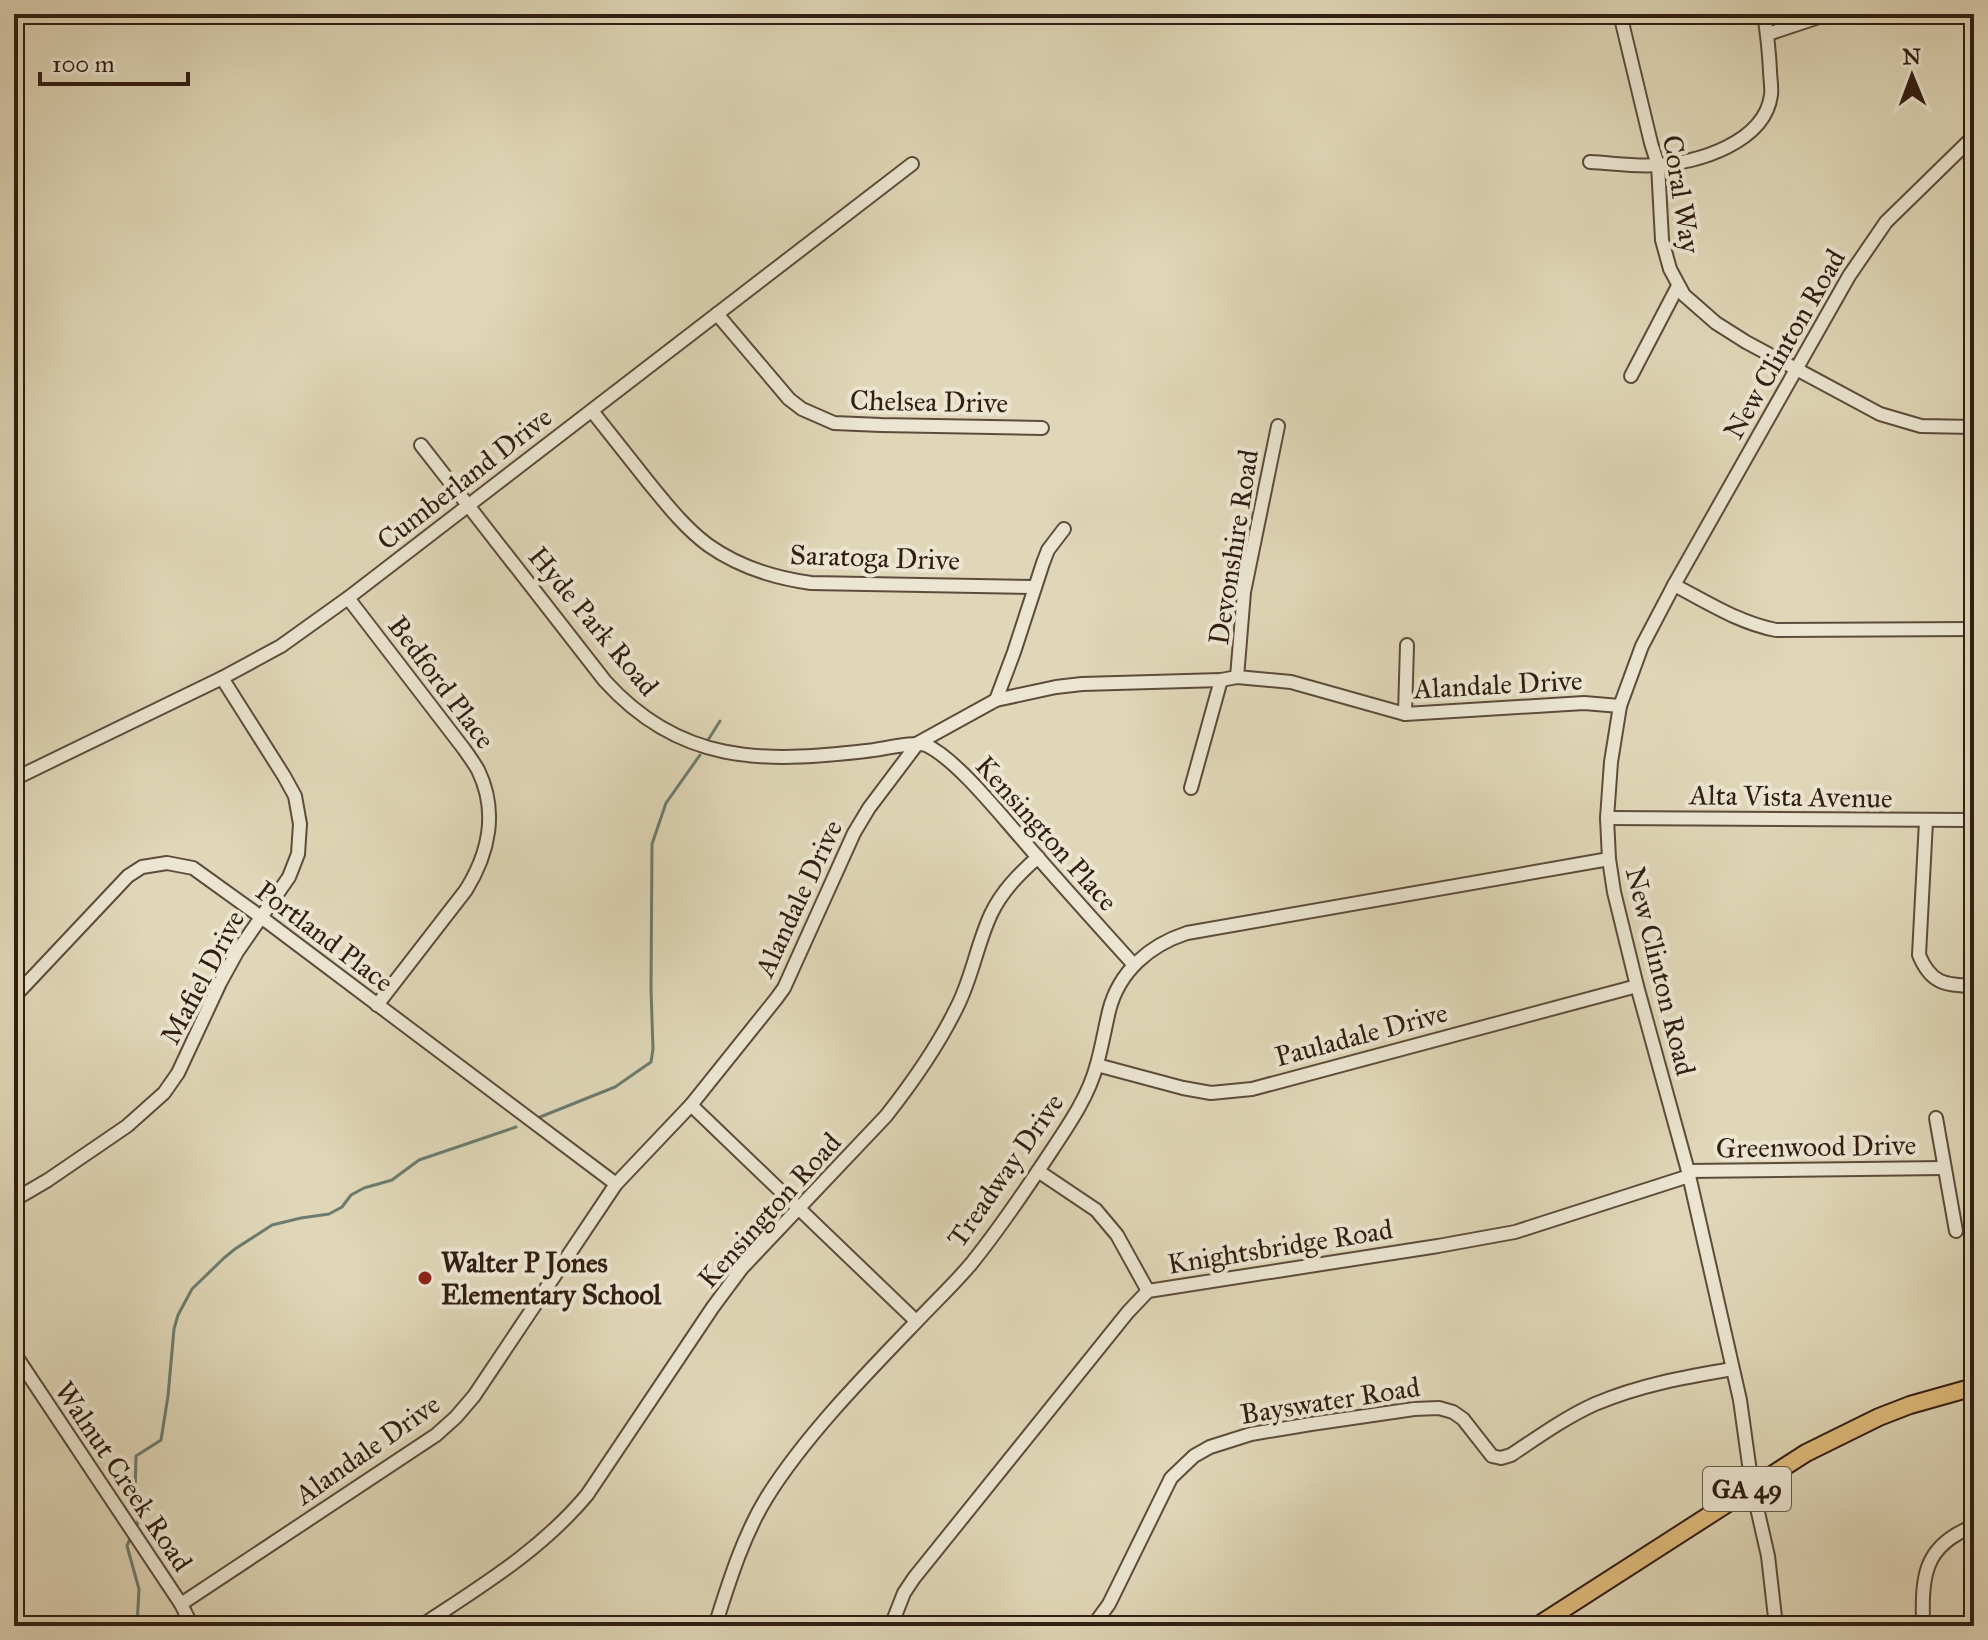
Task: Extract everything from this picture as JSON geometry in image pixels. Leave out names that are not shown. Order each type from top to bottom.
[{"type":"main road","name":"GA 49","points":[[1537,1626],[1806,1453],[1865,1423],[1910,1405],[1974,1387]]},
{"type":"street","name":"Coral Way","points":[[1620,14],[1658,165],[1662,240],[1670,269],[1684,295],[1716,323],[1746,342],[1880,414],[1921,426],[1974,427]]},
{"type":"street","points":[[1590,162],[1658,165],[1688,160],[1723,150],[1746,135],[1757,125],[1771,95],[1764,14]]},
{"type":"street","points":[[1768,34],[1828,14]]},
{"type":"street","name":"New Clinton Road","points":[[1776,1626],[1768,1556],[1752,1486],[1740,1400],[1688,1174],[1621,925],[1609,859],[1607,818],[1611,762],[1620,706],[1642,646],[1849,276],[1886,222],[1974,136]]},
{"type":"street","name":"Cumberland Drive","points":[[14,779],[281,646],[348,598],[912,164]]},
{"type":"street","points":[[1631,376],[1678,286]]},
{"type":"street","name":"Chelsea Drive","points":[[717,314],[789,399],[802,409],[834,423],[1042,428]]},
{"type":"street","name":"Saratoga Drive","points":[[592,411],[691,531],[708,546],[765,574],[811,583],[1035,587]]},
{"type":"street","name":"Devonshire Road","points":[[1237,677],[1244,592],[1278,426]]},
{"type":"street","name":"Hyde Park Road","points":[[421,445],[605,681],[646,720],[690,743],[715,751],[759,756],[850,753],[918,743]]},
{"type":"street","points":[[996,700],[1048,550],[1064,529]]},
{"type":"street","points":[[1674,585],[1744,621],[1776,630],[1974,629]]},
{"type":"street","name":"Bedford Place","points":[[348,598],[478,771],[487,797],[489,823],[478,871],[377,1005]]},
{"type":"street","points":[[1405,714],[1407,645]]},
{"type":"street","name":"Alandale Drive","points":[[181,1604],[423,1444],[456,1417],[474,1396],[616,1184],[691,1105],[784,988],[854,833],[883,788],[918,743],[996,700],[1082,684],[1237,677],[1291,682],[1405,714],[1584,703],[1620,706]]},
{"type":"street","name":"Mafiel Drive","points":[[14,1200],[127,1126],[164,1093],[178,1073],[237,952],[289,877],[301,840],[295,796],[222,678]]},
{"type":"street","points":[[1191,788],[1221,680]]},
{"type":"street","name":"Kensington Place","points":[[918,743],[936,751],[989,802],[1134,965]]},
{"type":"street","name":"Alta Vista Avenue","points":[[1607,818],[1974,820]]},
{"type":"street","points":[[1926,821],[1919,955],[1935,979],[1949,985],[1974,986]]},
{"type":"street","name":"Kensington Road","points":[[421,1626],[511,1567],[568,1519],[742,1268],[886,1116],[907,1089],[957,1007],[991,914],[1020,872],[1038,857]]},
{"type":"street","name":"Treadway Drive","points":[[715,1626],[747,1535],[766,1498],[792,1460],[846,1397],[971,1263],[1074,1118],[1097,1065],[1117,989],[1134,965],[1159,945],[1187,933],[1609,859]]},
{"type":"street","name":"Portland Place","points":[[14,997],[128,876],[142,867],[167,863],[193,868],[616,1184]]},
{"type":"street","name":"Pauladale Drive","points":[[1097,1065],[1183,1088],[1211,1093],[1234,1092],[1637,986]]},
{"type":"street","points":[[691,1105],[916,1321]]},
{"type":"street","points":[[1936,1118],[1956,1231]]},
{"type":"street","name":"Greenwood Drive","points":[[1688,1174],[1944,1168]]},
{"type":"street","points":[[1038,1171],[1096,1210],[1117,1235],[1148,1291]]},
{"type":"street","name":"Knightsbridge Road","points":[[891,1626],[904,1593],[914,1578],[1148,1291],[1515,1232],[1688,1174]]},
{"type":"street","name":"Walnut Creek Road","points":[[14,1353],[181,1604],[192,1626]]},
{"type":"street","name":"Bayswater Road","points":[[1093,1626],[1109,1604],[1171,1478],[1194,1456],[1210,1447],[1251,1434],[1414,1409],[1439,1408],[1463,1419],[1492,1456],[1501,1458],[1592,1406],[1626,1392],[1658,1382],[1732,1369]]},
{"type":"street","points":[[1923,1626],[1923,1590],[1927,1567],[1948,1541],[1974,1526]]},
{"type":"waterway","points":[[708,740],[720,721]]},
{"type":"waterway","points":[[540,1117],[615,1087],[651,1062],[652,844],[666,803],[700,755]]},
{"type":"waterway","points":[[137,1525],[136,1456],[161,1440],[174,1329],[192,1289],[235,1249],[272,1225],[329,1214],[342,1207],[351,1195],[392,1180],[419,1160],[516,1127]]},
{"type":"waterway","points":[[129,1541],[127,1546],[139,1589],[137,1626]]},
{"type":"place","name":"Walter P Jones Elementary School","points":[[425,1278]]}]
